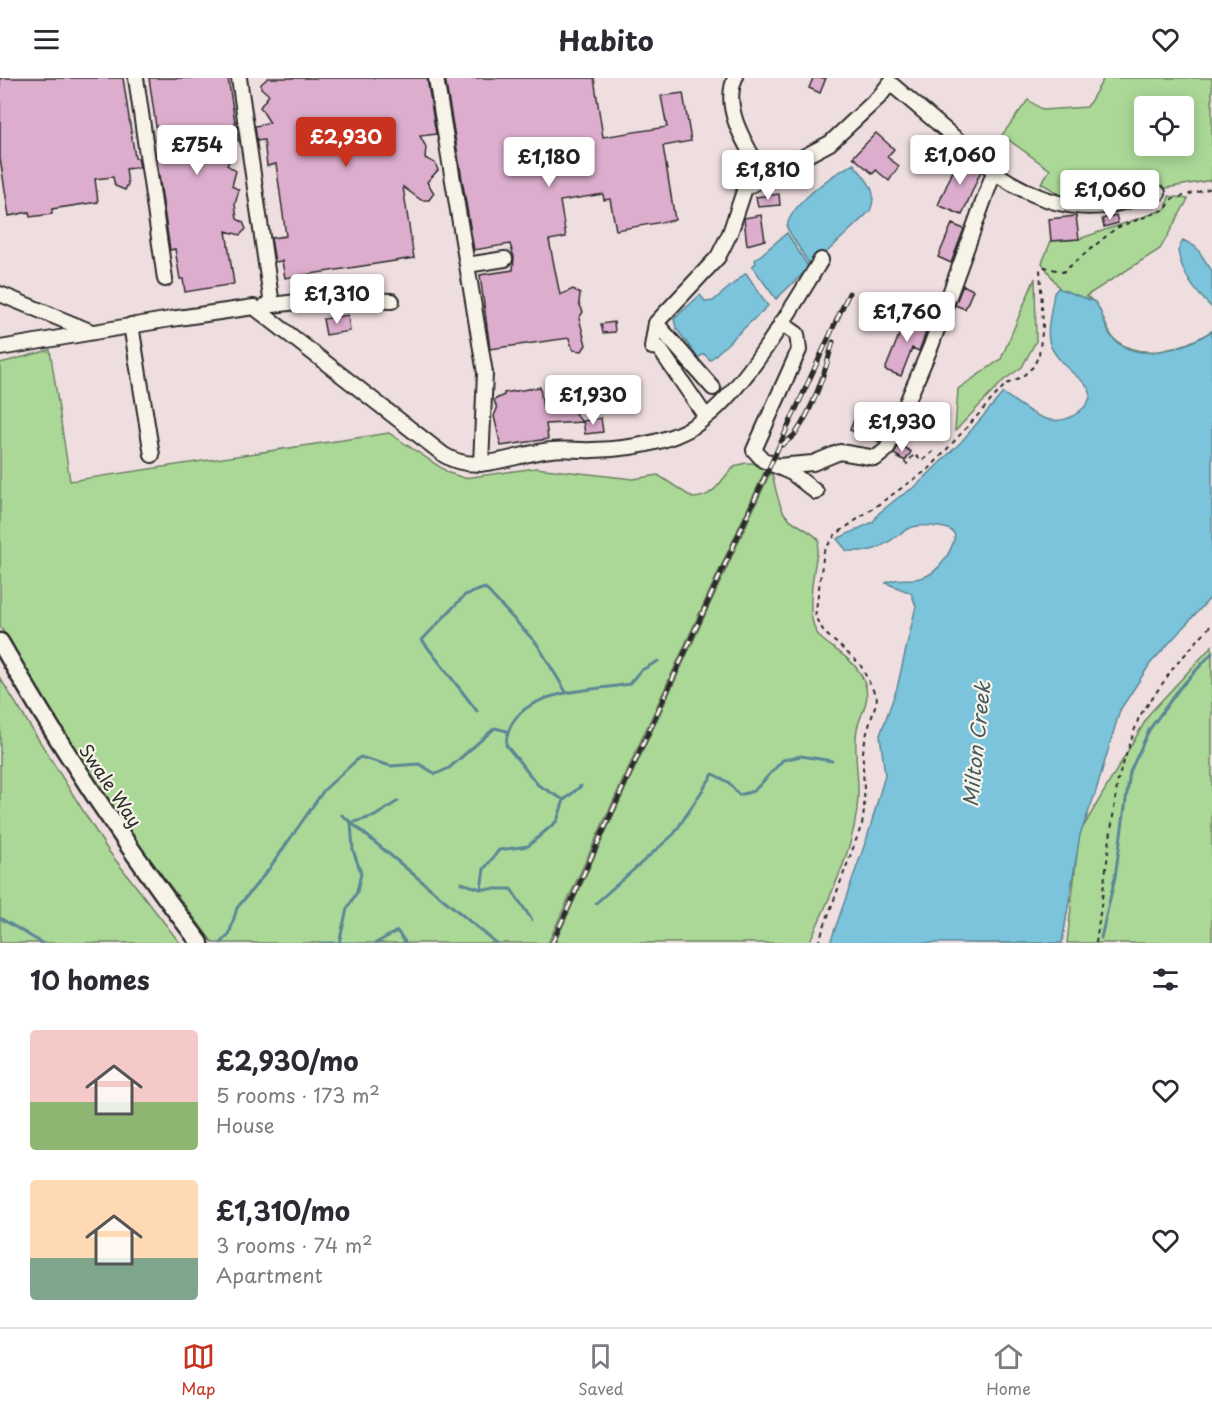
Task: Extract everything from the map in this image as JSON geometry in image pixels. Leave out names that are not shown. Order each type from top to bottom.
[{"type":"main road","name":"Swale Way","points":[[0,642],[51,729],[109,818],[200,943]]},
{"type":"street","points":[[136,78],[165,279]]},
{"type":"street","points":[[239,78],[272,305]]},
{"type":"street","points":[[436,78],[486,373],[481,464]]},
{"type":"street","points":[[735,78],[732,96],[735,122],[764,177]]},
{"type":"street","points":[[706,417],[659,348],[652,347],[656,323],[718,257],[730,233],[745,188],[830,144],[895,82],[994,172],[1027,192],[1069,206],[1108,206],[1158,193]]},
{"type":"street","points":[[778,466],[813,463],[840,452],[876,458],[885,450],[895,434],[931,346],[994,172]]},
{"type":"street","points":[[467,265],[505,259]]},
{"type":"street","points":[[254,307],[444,454],[465,465],[481,464],[550,450],[601,450],[665,439],[685,432],[706,417],[727,397],[781,323],[821,260]]},
{"type":"street","points":[[0,294],[92,332]]},
{"type":"street","points":[[0,348],[171,318],[351,295],[364,300],[392,301]]},
{"type":"street","points":[[656,323],[713,388]]},
{"type":"street","points":[[781,323],[797,334],[800,350],[770,419],[754,449],[761,458],[792,473],[816,492]]},
{"type":"street","points":[[131,325],[152,455]]},
{"type":"path","points":[[818,943],[865,812],[863,752],[866,729],[877,698],[863,668],[850,652],[825,633],[815,616],[814,606],[827,545],[835,535],[930,468],[1005,385],[1023,376],[1034,366],[1039,354],[1043,326],[1040,269],[1045,267],[1063,272],[1116,228],[1166,209],[1172,199],[1212,188]]},
{"type":"path","points":[[885,450],[907,464],[914,454],[922,461],[935,450]]},
{"type":"path","points":[[1096,943],[1118,778],[1139,717],[1173,668],[1212,624]]},
{"type":"green space","points":[[1104,78],[1212,78],[1212,180],[1086,202],[1061,195],[1041,183],[1050,170],[1002,135],[1028,100],[1043,110],[1087,107]]},
{"type":"green space","points":[[1169,196],[1188,199],[1160,249],[1086,296],[1100,310],[1114,339],[1137,350],[1176,348],[1212,331],[1212,420],[1071,305],[1042,263],[1051,241],[1079,239],[1166,209]]},
{"type":"green space","points":[[1035,278],[1036,341],[1022,367],[1004,380],[955,431],[958,389],[1001,359]]},
{"type":"green space","points":[[50,350],[70,481],[389,433],[449,473],[464,478],[536,468],[633,479],[658,475],[693,498],[714,490],[732,469],[740,464],[751,463],[767,466],[548,943],[213,943],[106,801],[0,626],[0,363]]},
{"type":"green space","points":[[771,471],[784,513],[791,521],[819,540],[811,593],[812,620],[816,632],[861,674],[867,694],[856,738],[858,797],[852,835],[833,890],[809,943],[555,943]]},
{"type":"green space","points":[[1212,596],[1148,663],[1128,694],[1109,739],[1082,829],[1150,713],[1212,646],[1212,943],[1067,943],[1078,844],[1062,943],[973,943],[973,736]]},
{"type":"green space","points":[[0,678],[107,849],[180,943],[0,943]]},
{"type":"water","points":[[854,164],[872,191],[870,211],[811,267],[787,228],[789,219],[814,191]]},
{"type":"water","points":[[787,233],[809,268],[776,299],[752,266],[756,263],[755,260]]},
{"type":"water","points":[[1183,240],[1196,247],[1212,271],[1212,308],[1195,289],[1183,268],[1178,251]]},
{"type":"water","points":[[746,273],[768,306],[710,360],[704,354],[698,358],[676,328],[674,319],[700,295],[706,302],[713,301]]},
{"type":"water","name":"Milton Creek","points":[[1058,288],[1095,302],[1111,336],[1121,345],[1133,350],[1147,352],[1175,348],[1212,331],[1212,596],[1150,664],[1120,710],[1080,835],[1062,943],[830,943],[868,835],[885,775],[880,735],[897,688],[916,606],[911,593],[886,583],[894,580],[920,578],[933,572],[943,562],[955,535],[944,528],[917,526],[904,531],[884,545],[868,551],[847,551],[837,539],[873,522],[879,513],[915,487],[961,442],[1003,393],[1031,412],[1050,420],[1070,418],[1088,403],[1089,389],[1051,347],[1049,320],[1054,293]]},
{"type":"building","points":[[0,78],[123,78],[135,158],[138,158],[140,167],[126,169],[128,184],[125,190],[115,186],[113,177],[95,179],[98,202],[52,209],[52,214],[30,217],[29,212],[9,216],[0,158]]},
{"type":"building","points":[[149,78],[228,78],[238,141],[229,143],[231,158],[227,165],[236,171],[232,186],[239,190],[235,204],[237,219],[243,222],[246,229],[240,235],[226,231],[234,284],[185,292],[183,279],[180,279],[175,249],[170,250],[156,155],[160,154]]},
{"type":"building","points":[[268,78],[427,78],[436,134],[420,136],[426,147],[425,158],[435,163],[438,170],[427,182],[434,193],[429,200],[421,200],[403,187],[414,258],[285,278],[282,261],[275,262],[271,238],[286,236],[276,164],[267,166],[264,140],[257,141],[255,126],[270,123],[260,107],[269,95],[261,88],[261,84]]},
{"type":"building","points":[[445,78],[594,78],[603,137],[667,127],[661,96],[683,93],[691,141],[663,146],[675,220],[616,230],[610,199],[604,200],[603,194],[560,201],[566,237],[549,240],[560,295],[573,289],[580,294],[579,303],[583,312],[579,318],[586,345],[582,351],[573,350],[569,338],[490,349],[480,275],[513,270],[514,257],[510,244],[474,250]]},
{"type":"building","points":[[813,78],[826,78],[820,93],[809,88]]},
{"type":"building","points":[[876,133],[894,149],[887,157],[899,166],[889,181],[876,170],[873,174],[853,157]]},
{"type":"building","points":[[960,155],[981,171],[962,215],[938,205]]},
{"type":"building","points":[[779,194],[780,205],[758,207],[756,197]]},
{"type":"building","points":[[761,215],[765,240],[747,245],[744,218]]},
{"type":"building","points":[[1116,215],[1118,223],[1104,227],[1102,219]]},
{"type":"building","points":[[1076,216],[1079,239],[1051,241],[1049,219]]},
{"type":"building","points":[[952,224],[964,229],[951,263],[938,257]]},
{"type":"building","points":[[963,285],[973,290],[965,309],[955,305]]},
{"type":"building","points":[[908,313],[930,322],[919,351],[912,348],[901,376],[885,370]]},
{"type":"building","points":[[348,315],[350,331],[326,335],[323,319]]},
{"type":"building","points":[[614,322],[615,332],[603,333],[601,324]]},
{"type":"building","points":[[540,387],[543,408],[556,401],[565,403],[572,400],[576,404],[574,412],[582,422],[546,424],[548,439],[501,446],[494,416],[497,409],[494,400],[504,393]]},
{"type":"building","points":[[861,413],[873,418],[871,423],[880,427],[878,431],[884,434],[880,442],[850,430],[855,417],[859,419]]},
{"type":"building","points":[[601,418],[603,432],[585,434],[583,421]]},
{"type":"building","points":[[899,444],[911,452],[905,461],[894,454]]},
{"type":"waterway","points":[[477,711],[422,640],[465,595],[485,588],[537,644],[566,692]]},
{"type":"waterway","points":[[1101,938],[1115,877],[1130,772],[1149,730],[1179,689],[1212,653]]},
{"type":"waterway","points":[[564,800],[538,785],[506,745],[510,726],[521,713],[535,703],[553,696],[629,684],[640,671],[658,661]]},
{"type":"waterway","points":[[221,943],[229,935],[237,908],[269,869],[324,790],[360,757],[391,766],[419,764],[436,774],[449,768],[495,728],[507,731]]},
{"type":"waterway","points":[[596,903],[674,834],[713,774],[728,782],[739,795],[754,791],[783,760],[801,756],[832,761]]},
{"type":"waterway","points":[[481,889],[484,869],[499,850],[528,846],[557,821],[564,800],[581,786]]},
{"type":"waterway","points":[[339,943],[347,909],[357,892],[361,873],[353,850],[351,823],[375,816],[398,801]]},
{"type":"waterway","points":[[342,815],[496,943]]},
{"type":"waterway","points":[[461,883],[481,889],[511,889],[532,920]]},
{"type":"waterway","points":[[0,918],[42,943]]},
{"type":"waterway","points":[[376,943],[397,931],[406,943]]},
{"type":"waterway","points":[[322,943],[355,943]]},
{"type":"railway","points":[[552,943],[849,293]]},
{"type":"railway","points":[[782,445],[792,438],[808,413],[823,377],[833,342]]}]
